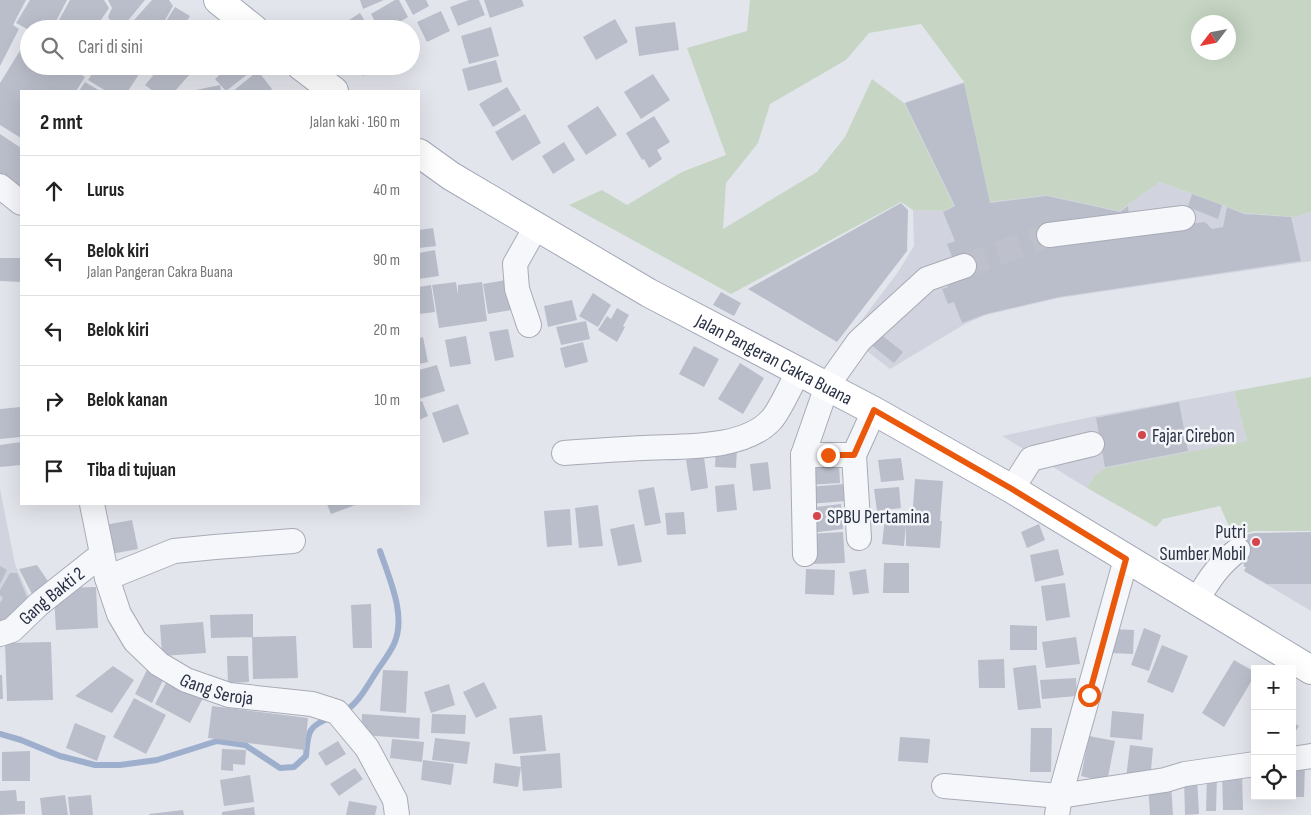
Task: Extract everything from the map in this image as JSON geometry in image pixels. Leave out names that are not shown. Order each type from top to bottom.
[{"type":"main road","points":[[218,0],[243,20]]},
{"type":"main road","points":[[313,75],[333,90]]},
{"type":"main road","name":"Jalan Pangeran Cakra Buana","points":[[420,154],[451,176],[649,293],[874,410],[1021,474],[1126,559],[1206,585],[1311,670]]},
{"type":"street","points":[[0,186],[20,202]]},
{"type":"street","points":[[1049,236],[1183,218]]},
{"type":"street","points":[[529,324],[517,289],[515,264],[536,227]]},
{"type":"street","points":[[805,554],[802,454],[827,386],[859,342],[927,279],[964,266]]},
{"type":"street","points":[[564,453],[686,447],[732,440],[749,435],[773,418],[798,372]]},
{"type":"street","points":[[859,538],[854,455],[874,410]]},
{"type":"street","points":[[1021,474],[1092,444]]},
{"type":"street","points":[[802,454],[854,455]]},
{"type":"street","name":"Gang Seroja","points":[[92,505],[107,578],[119,614],[135,641],[159,664],[186,680],[229,695],[312,704],[341,716],[367,748],[395,800],[397,815]]},
{"type":"street","points":[[107,578],[174,552],[293,542]]},
{"type":"street","points":[[1206,585],[1226,559],[1238,550]]},
{"type":"street","name":"Gang Bakti 2","points":[[0,634],[12,630],[39,604],[101,555]]},
{"type":"street","points":[[1059,805],[1126,559]]},
{"type":"street","points":[[1296,758],[1311,756]]},
{"type":"street","points":[[944,786],[1059,805],[1185,774],[1251,765]]},
{"type":"shaded area","points":[[964,82],[991,202],[1047,194],[1119,211],[1160,182],[1244,213],[1295,217],[1311,212],[1311,261],[1059,298],[986,315],[965,324],[890,369],[849,337],[898,272],[914,246],[913,210],[943,211],[954,206],[904,103]]},
{"type":"shaded area","points":[[1234,391],[1247,441],[1094,476],[1087,488],[1002,436],[1096,416]]},
{"type":"shaded area","points":[[0,489],[15,564],[33,605],[0,629]]},
{"type":"shaded area","points":[[1311,565],[1311,611],[1244,571]]},
{"type":"green space","points":[[750,0],[1311,0],[1311,212],[1295,217],[1244,213],[1160,182],[1119,211],[1047,195],[990,202],[964,82],[921,24],[869,33],[846,60],[770,104],[758,143],[726,183],[723,229],[817,172],[845,137],[872,79],[904,103],[954,206],[943,211],[913,210],[901,202],[731,294],[569,205],[602,190],[627,205],[682,172],[726,155],[687,48],[747,31]]},
{"type":"green space","points":[[1311,377],[1311,531],[1253,531],[1234,538],[1220,506],[1163,519],[1156,527],[1087,488],[1094,476],[1106,468],[1247,441],[1234,391]]},
{"type":"building","points":[[0,0],[26,0],[13,25],[19,29],[0,66]]},
{"type":"building","points":[[30,0],[67,0],[57,20],[20,20],[20,25],[16,23]]},
{"type":"building","points":[[70,0],[104,0],[109,8],[101,20],[59,20]]},
{"type":"building","points":[[108,0],[145,0],[128,20],[110,20],[108,17],[112,8]]},
{"type":"building","points":[[152,0],[169,0],[173,6],[165,20],[134,20]]},
{"type":"building","points":[[360,0],[384,0],[363,9]]},
{"type":"building","points":[[395,0],[399,0],[408,17],[403,20],[374,20],[371,14]]},
{"type":"building","points":[[405,0],[426,0],[429,6],[413,15]]},
{"type":"building","points":[[469,0],[479,0],[485,15],[458,26],[450,7]]},
{"type":"building","points":[[484,0],[522,0],[524,6],[490,18]]},
{"type":"building","points":[[175,7],[190,16],[188,20],[167,20]]},
{"type":"building","points":[[441,11],[450,31],[427,42],[420,28],[420,21]]},
{"type":"building","points":[[360,13],[364,20],[349,20]]},
{"type":"building","points":[[615,19],[628,42],[596,60],[583,37]]},
{"type":"building","points":[[675,22],[679,50],[639,56],[635,27]]},
{"type":"building","points":[[491,27],[499,56],[469,64],[461,36]]},
{"type":"building","points":[[20,51],[20,75],[82,75],[85,77],[77,90],[20,90],[20,137],[0,125],[0,83]]},
{"type":"building","points":[[496,60],[502,82],[468,91],[462,69]]},
{"type":"building","points":[[653,74],[670,100],[641,119],[624,92]]},
{"type":"building","points":[[91,75],[138,75],[129,90],[104,90],[88,80]]},
{"type":"building","points":[[153,75],[189,75],[176,90],[152,90],[145,85]]},
{"type":"building","points":[[219,75],[247,75],[227,90],[215,79]]},
{"type":"building","points":[[253,75],[261,75],[272,89],[270,90],[234,90]]},
{"type":"building","points":[[85,82],[98,90],[80,90]]},
{"type":"building","points":[[964,83],[990,203],[1047,196],[1120,212],[1128,206],[1129,218],[1051,242],[1205,222],[1212,229],[1223,227],[1227,207],[1244,214],[1291,217],[1301,261],[1059,297],[986,314],[962,323],[954,302],[948,304],[942,289],[948,287],[946,282],[954,262],[947,244],[955,241],[943,212],[955,206],[905,103]]},
{"type":"building","points":[[220,85],[221,90],[196,90]]},
{"type":"building","points":[[507,87],[521,110],[493,127],[479,104]]},
{"type":"building","points":[[598,106],[617,135],[586,155],[567,126]]},
{"type":"building","points":[[525,114],[541,143],[512,161],[495,132]]},
{"type":"building","points":[[654,116],[670,142],[657,150],[662,159],[649,168],[626,133]]},
{"type":"building","points":[[0,134],[20,147],[20,189],[0,177]]},
{"type":"building","points":[[564,142],[575,160],[553,174],[542,156]]},
{"type":"building","points":[[1192,194],[1222,205],[1218,219],[1188,207]]},
{"type":"building","points":[[901,203],[908,210],[907,251],[837,342],[748,289]]},
{"type":"building","points":[[433,228],[436,246],[420,248],[420,230]]},
{"type":"building","points":[[435,250],[439,276],[420,279],[420,253]]},
{"type":"building","points":[[0,258],[20,258],[20,282],[0,281]]},
{"type":"building","points":[[506,280],[511,310],[488,314],[483,284]]},
{"type":"building","points":[[456,282],[458,295],[458,285],[482,282],[487,321],[439,328],[432,285]]},
{"type":"building","points":[[431,285],[435,312],[420,314],[420,287]]},
{"type":"building","points":[[721,292],[741,303],[734,316],[713,305]]},
{"type":"building","points":[[593,293],[611,305],[598,327],[579,316]]},
{"type":"building","points":[[572,300],[577,320],[548,327],[544,306]]},
{"type":"building","points":[[617,308],[629,315],[617,342],[598,330],[607,316],[611,319]]},
{"type":"building","points":[[586,321],[590,339],[561,345],[556,327]]},
{"type":"building","points":[[508,329],[514,357],[495,361],[489,332]]},
{"type":"building","points":[[879,333],[903,352],[894,363],[870,344]]},
{"type":"building","points":[[466,336],[471,364],[450,367],[445,340]]},
{"type":"building","points":[[423,337],[428,362],[420,364],[420,338]]},
{"type":"building","points":[[583,342],[588,362],[565,368],[560,348]]},
{"type":"building","points":[[694,346],[719,359],[704,387],[679,374]]},
{"type":"building","points":[[740,363],[764,378],[743,414],[718,399]]},
{"type":"building","points":[[437,365],[445,391],[420,399],[420,370]]},
{"type":"building","points":[[422,401],[428,416],[420,420],[420,402]]},
{"type":"building","name":"Fajar Cirebon","points":[[1179,402],[1188,451],[1105,467],[1096,418]]},
{"type":"building","points":[[458,404],[469,434],[443,443],[432,413]]},
{"type":"building","points":[[20,407],[20,437],[0,439],[0,409]]},
{"type":"building","points":[[20,442],[20,465],[0,467],[0,445]]},
{"type":"building","points":[[716,447],[737,448],[736,468],[715,467]]},
{"type":"building","points":[[704,457],[708,488],[691,491],[686,460]]},
{"type":"building","points":[[901,458],[904,480],[881,482],[878,460]]},
{"type":"building","points":[[768,462],[771,489],[753,491],[750,464]]},
{"type":"building","points":[[839,463],[840,483],[808,485],[807,465]]},
{"type":"building","points":[[915,479],[943,481],[940,548],[906,546],[906,525],[904,546],[882,544],[885,518],[912,520]]},
{"type":"building","points":[[734,484],[737,510],[717,512],[715,486]]},
{"type":"building","points":[[845,484],[846,501],[809,504],[807,487]]},
{"type":"building","points":[[654,487],[661,523],[645,526],[638,490]]},
{"type":"building","points":[[899,487],[901,508],[877,511],[874,489]]},
{"type":"building","points":[[841,504],[843,529],[810,533],[808,508]]},
{"type":"building","points":[[327,505],[355,505],[331,514]]},
{"type":"building","points":[[598,505],[603,546],[579,548],[575,508]]},
{"type":"building","points":[[570,509],[572,545],[547,547],[544,511]]},
{"type":"building","points":[[684,512],[686,534],[667,535],[665,513]]},
{"type":"building","points":[[132,520],[138,549],[111,554],[105,525]]},
{"type":"building","points":[[634,524],[642,562],[618,566],[610,529]]},
{"type":"building","points":[[1039,524],[1045,540],[1027,548],[1021,532]]},
{"type":"building","points":[[843,532],[845,563],[811,564],[809,534]]},
{"type":"building","points":[[1311,532],[1311,584],[1267,584],[1244,571],[1246,567],[1244,567],[1241,536],[1254,533]]},
{"type":"building","points":[[1058,549],[1064,575],[1035,582],[1030,555]]},
{"type":"building","points":[[884,563],[909,563],[909,593],[883,593]]},
{"type":"building","points":[[37,565],[50,584],[33,596],[19,569]]},
{"type":"building","points":[[0,566],[7,570],[0,584]]},
{"type":"building","points":[[806,569],[835,570],[834,595],[805,594]]},
{"type":"building","points":[[866,569],[869,593],[853,595],[849,572]]},
{"type":"building","points":[[10,573],[17,573],[30,604],[0,624],[0,603],[3,598],[0,595],[0,590]]},
{"type":"building","points":[[1065,583],[1070,617],[1046,621],[1041,586]]},
{"type":"building","points":[[96,587],[98,628],[56,630],[54,597],[63,588]]},
{"type":"building","points":[[371,604],[372,648],[353,648],[351,605]]},
{"type":"building","points":[[253,614],[253,637],[211,638],[210,615]]},
{"type":"building","points":[[203,622],[206,653],[162,656],[160,625]]},
{"type":"building","points":[[1010,625],[1037,626],[1037,650],[1010,650]]},
{"type":"building","points":[[1144,628],[1161,635],[1149,671],[1131,665]]},
{"type":"building","points":[[1111,629],[1134,630],[1133,654],[1110,653]]},
{"type":"building","points":[[296,636],[298,678],[253,679],[252,637]]},
{"type":"building","points":[[1076,637],[1080,664],[1046,668],[1042,642]]},
{"type":"building","points":[[51,642],[53,700],[7,701],[5,643]]},
{"type":"building","points":[[1162,645],[1188,656],[1173,693],[1147,682]]},
{"type":"building","points":[[227,656],[248,656],[249,682],[228,683]]},
{"type":"building","points":[[1004,659],[1005,688],[979,688],[978,660]]},
{"type":"building","points":[[1234,660],[1251,670],[1251,682],[1224,727],[1202,713]]},
{"type":"building","points":[[1036,665],[1041,708],[1018,710],[1013,668]]},
{"type":"building","points":[[113,666],[134,680],[112,713],[75,696]]},
{"type":"building","points":[[147,670],[164,678],[152,703],[135,694]]},
{"type":"building","points":[[383,670],[408,671],[406,713],[380,711]]},
{"type":"building","points":[[0,675],[2,675],[3,699],[0,699]]},
{"type":"building","points":[[1076,678],[1077,696],[1042,699],[1040,680]]},
{"type":"building","points":[[168,679],[203,698],[190,723],[155,704]]},
{"type":"building","points":[[484,682],[497,708],[476,718],[463,692]]},
{"type":"building","points":[[449,684],[455,705],[431,713],[424,692]]},
{"type":"building","points":[[134,698],[166,715],[146,754],[113,737]]},
{"type":"building","points":[[212,706],[308,718],[305,750],[208,738]]},
{"type":"building","points":[[1112,711],[1144,714],[1142,740],[1110,737]]},
{"type":"building","points":[[362,714],[420,718],[419,739],[361,735]]},
{"type":"building","points":[[432,714],[466,715],[465,734],[431,733]]},
{"type":"building","points":[[542,715],[546,751],[513,754],[509,718]]},
{"type":"building","points":[[75,723],[106,736],[97,761],[66,748]]},
{"type":"building","points":[[1031,728],[1052,728],[1051,772],[1030,772]]},
{"type":"building","points":[[1089,736],[1115,741],[1107,782],[1081,776]]},
{"type":"building","points":[[900,737],[930,739],[928,763],[898,761]]},
{"type":"building","points":[[435,738],[470,742],[467,764],[432,760]]},
{"type":"building","points":[[392,739],[424,742],[422,762],[390,758]]},
{"type":"building","points":[[338,741],[346,754],[326,766],[318,753]]},
{"type":"building","points":[[1130,745],[1153,748],[1150,781],[1126,778]]},
{"type":"building","points":[[222,749],[246,750],[245,765],[233,764],[233,771],[221,770]]},
{"type":"building","points":[[30,751],[30,781],[2,781],[2,752]]},
{"type":"building","points":[[560,753],[562,788],[523,791],[520,756]]},
{"type":"building","points":[[423,760],[454,764],[451,785],[421,780]]},
{"type":"building","points":[[495,763],[521,767],[518,787],[493,783]]},
{"type":"building","points":[[1296,764],[1305,765],[1304,797],[1296,797]]},
{"type":"building","points":[[355,768],[363,779],[339,796],[330,784]]},
{"type":"building","points":[[1222,772],[1242,772],[1243,810],[1223,810]]},
{"type":"building","points":[[250,775],[254,802],[224,806],[220,780]]},
{"type":"building","points":[[1207,775],[1217,776],[1216,811],[1206,811]]},
{"type":"building","points":[[1197,777],[1199,814],[1185,815],[1184,778]]},
{"type":"building","points":[[1171,783],[1173,815],[1150,815],[1148,784]]},
{"type":"building","points":[[16,790],[17,801],[25,801],[25,814],[0,815],[0,791]]},
{"type":"building","points":[[65,795],[68,815],[42,815],[40,798]]},
{"type":"building","points":[[91,795],[93,815],[70,815],[68,797]]},
{"type":"building","points":[[349,801],[377,806],[375,815],[346,815]]},
{"type":"building","points":[[254,807],[255,815],[222,815],[222,812]]},
{"type":"building","points":[[183,810],[184,815],[149,815],[149,814]]},
{"type":"waterway","points":[[344,712],[354,704],[365,690],[392,648],[398,633],[398,609],[380,551]]},
{"type":"waterway","points":[[0,734],[21,740],[60,756],[95,765],[120,765],[157,760],[217,741],[245,745],[280,768],[294,767],[306,756],[310,732],[317,724],[330,718]]},
{"type":"tunnel","points":[[964,266],[1049,235]]},
{"type":"place","name":"Fajar Cirebon","points":[[1142,435]]},
{"type":"place","name":"SPBU Pertamina","points":[[817,516]]},
{"type":"place","name":"Putri Sumber Mobil","points":[[1256,542]]},
{"type":"route","points":[[828,455],[854,455],[874,410],[1012,489],[1126,559],[1089,695]]}]
